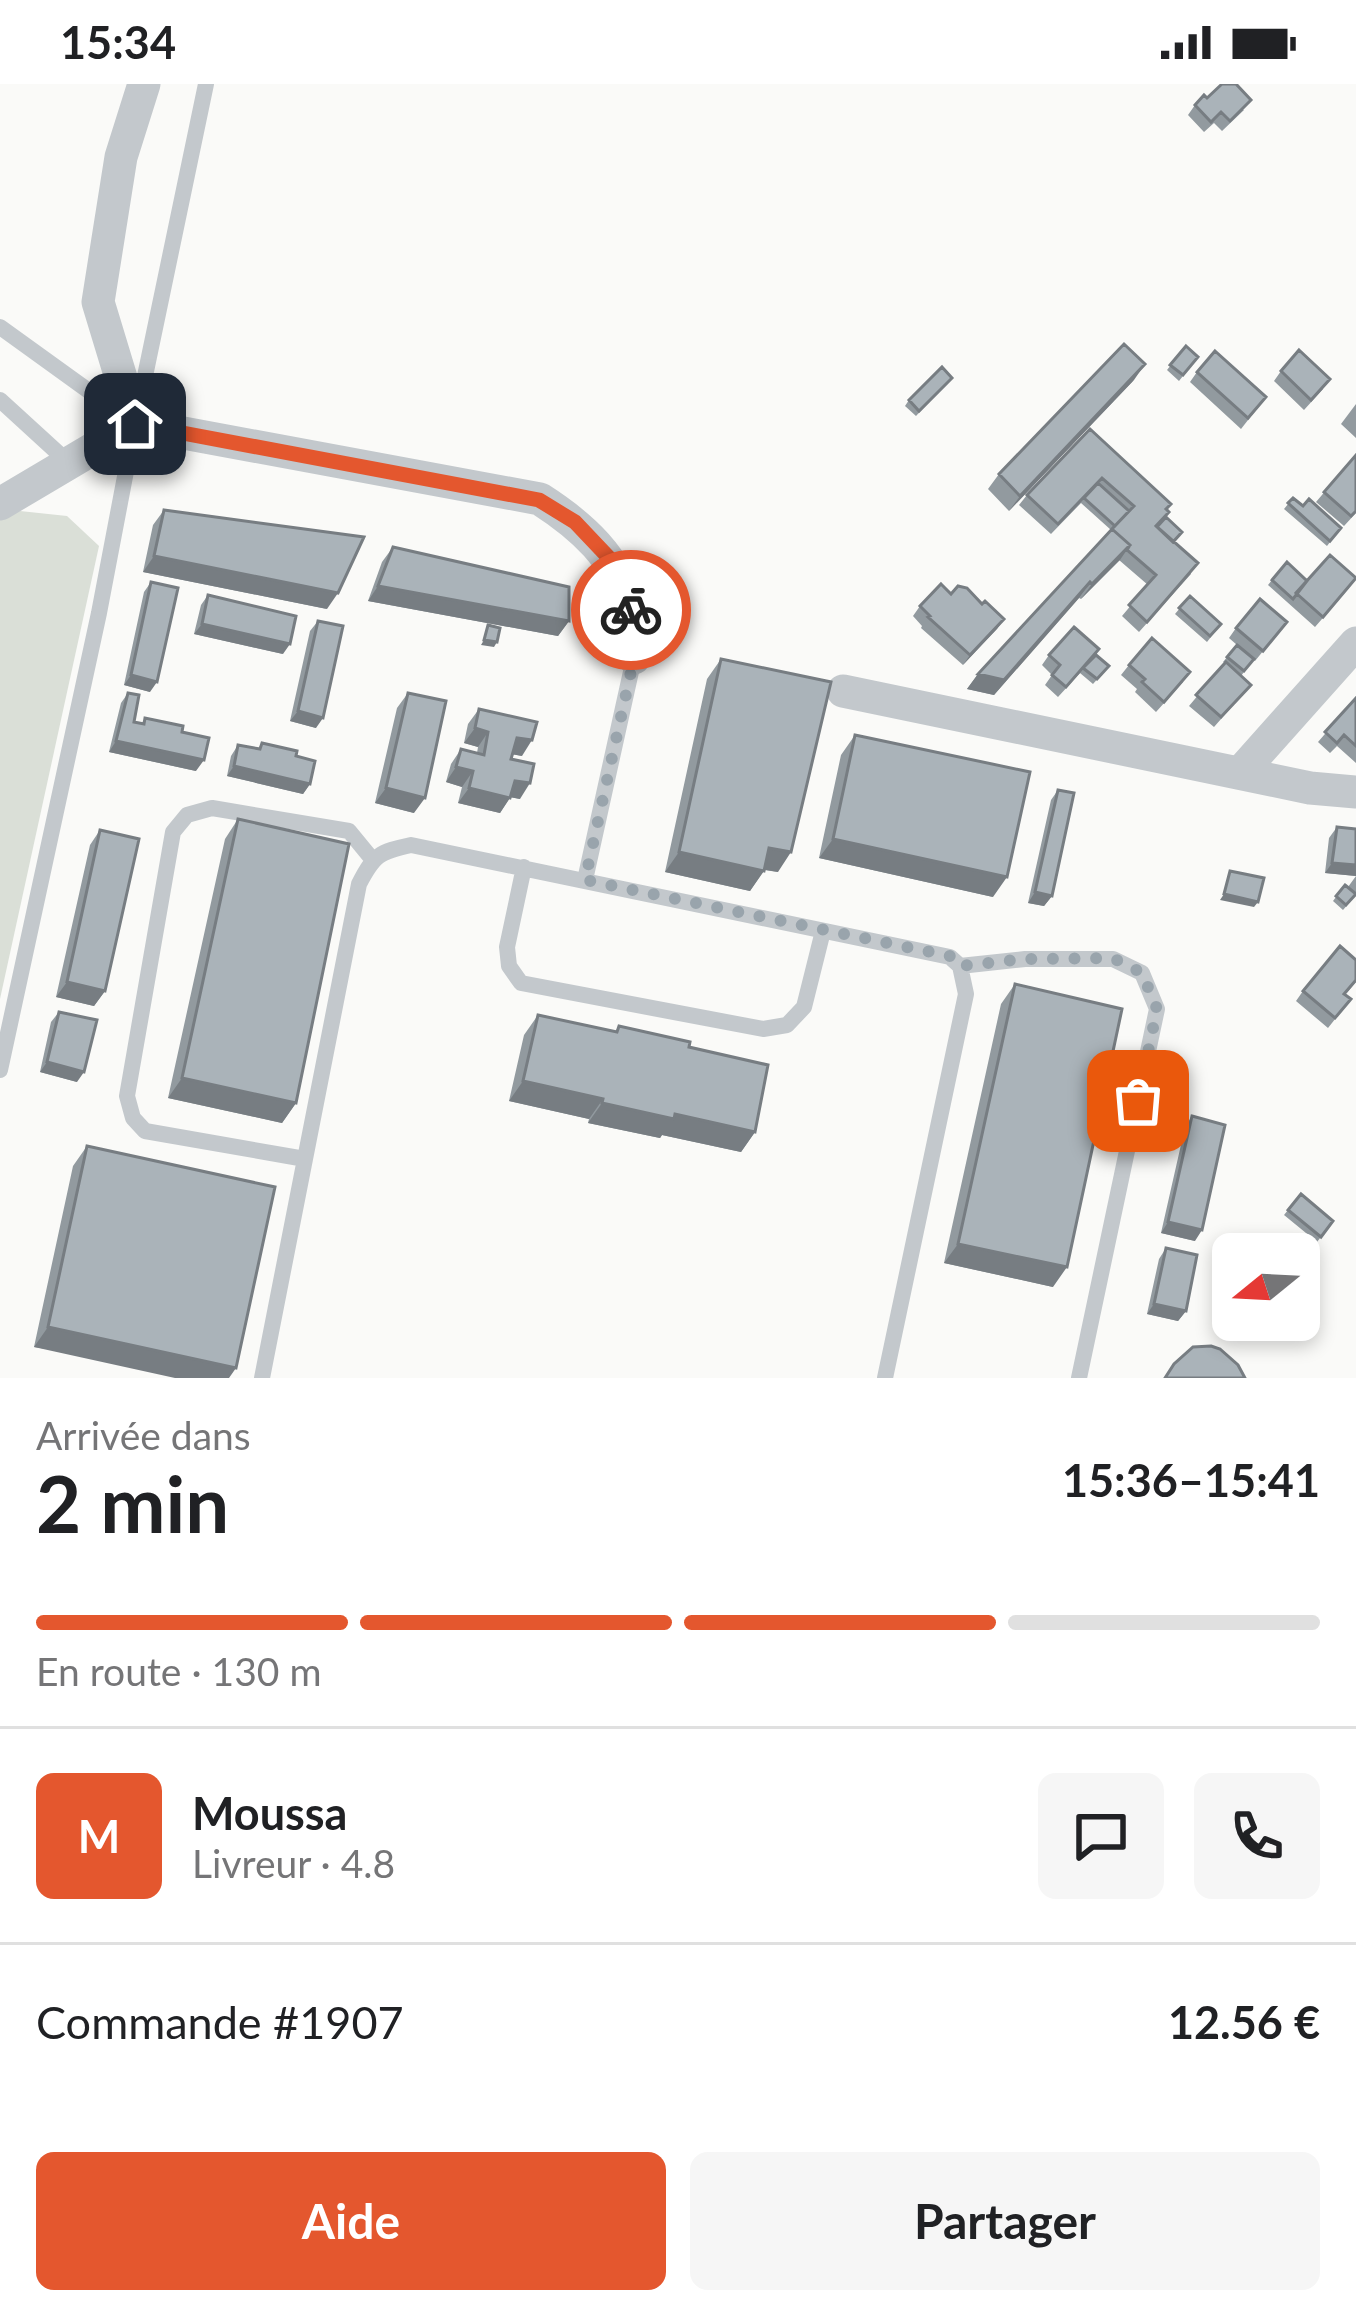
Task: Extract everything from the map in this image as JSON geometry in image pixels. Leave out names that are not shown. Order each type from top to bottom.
[{"type":"street","points":[[135,424],[98,302],[121,157],[144,84]]},
{"type":"street","points":[[0,503],[135,424],[539,500],[575,522],[611,560],[631,610],[634,658]]},
{"type":"street","points":[[1240,773],[1356,644]]},
{"type":"street","points":[[843,691],[1310,788],[1356,792]]},
{"type":"lane","points":[[0,1070],[206,84]]},
{"type":"lane","points":[[0,327],[135,424]]},
{"type":"lane","points":[[0,400],[69,463]]},
{"type":"lane","points":[[585,880],[634,658]]},
{"type":"lane","points":[[305,1160],[145,1131],[134,1118],[127,1096],[173,832],[188,815],[212,808],[349,831],[372,859]]},
{"type":"lane","points":[[262,1378],[359,884],[372,859],[386,850],[411,845],[950,956],[959,966],[966,994],[885,1378]]},
{"type":"lane","points":[[524,868],[507,947],[509,966],[521,983],[763,1030],[787,1025],[804,1007],[823,931]]},
{"type":"lane","points":[[959,966],[1113,958],[1142,973],[1157,1009],[1079,1378]]},
{"type":"shaded area","points":[[20,511],[67,516],[99,546],[0,999],[0,519]]},
{"type":"building","points":[[1222,84],[1236,84],[1251,100],[1230,121],[1221,112],[1211,122],[1195,105]]},
{"type":"building","points":[[1124,344],[1145,364],[1020,496],[999,474]]},
{"type":"building","points":[[1186,346],[1198,357],[1183,375],[1170,365]]},
{"type":"building","points":[[1299,350],[1330,379],[1311,400],[1281,371]]},
{"type":"building","points":[[1215,351],[1266,397],[1248,418],[1197,372]]},
{"type":"building","points":[[942,367],[952,378],[919,411],[909,400]]},
{"type":"building","points":[[1090,429],[1171,504],[1156,526],[1198,563],[1147,622],[1129,605],[1156,575],[1127,550],[1130,545],[1112,529],[1134,506],[1102,478],[1058,524],[1027,495]]},
{"type":"building","points":[[1356,455],[1356,511],[1351,516],[1324,492]]},
{"type":"building","points":[[1098,483],[1129,511],[1115,526],[1084,498]]},
{"type":"building","points":[[1293,498],[1303,506],[1309,499],[1341,528],[1330,541],[1288,503]]},
{"type":"building","points":[[164,510],[364,537],[338,593],[154,556]]},
{"type":"building","points":[[1166,517],[1182,532],[1173,542],[1157,527]]},
{"type":"building","points":[[1112,529],[1130,545],[1090,582],[1004,680],[978,674]]},
{"type":"building","points":[[393,547],[569,587],[569,621],[378,586]]},
{"type":"building","points":[[1330,555],[1356,578],[1323,617],[1296,593]]},
{"type":"building","points":[[1287,562],[1307,581],[1293,599],[1272,580]]},
{"type":"building","points":[[151,582],[178,588],[157,682],[131,675]]},
{"type":"building","points":[[941,584],[951,594],[958,586],[967,588],[1004,619],[970,655],[920,606]]},
{"type":"building","points":[[208,595],[296,616],[290,644],[202,624]]},
{"type":"building","points":[[1190,596],[1221,624],[1210,636],[1179,608]]},
{"type":"building","points":[[1260,599],[1287,622],[1263,651],[1236,628]]},
{"type":"building","points":[[318,621],[343,626],[323,718],[298,711]]},
{"type":"building","points":[[488,625],[500,628],[497,642],[484,640]]},
{"type":"building","points":[[1074,627],[1099,649],[1066,687],[1052,675],[1060,665],[1049,655]]},
{"type":"building","points":[[1152,638],[1190,672],[1164,702],[1129,665]]},
{"type":"building","points":[[1237,645],[1254,659],[1244,671],[1227,657]]},
{"type":"building","points":[[1096,655],[1109,666],[1097,679],[1083,668]]},
{"type":"building","points":[[721,659],[831,682],[791,852],[769,848],[764,871],[679,852]]},
{"type":"building","points":[[1226,662],[1251,685],[1221,717],[1196,695]]},
{"type":"building","points":[[128,693],[139,695],[134,722],[144,724],[145,718],[183,726],[182,732],[209,738],[204,760],[116,741]]},
{"type":"building","points":[[408,693],[446,701],[425,798],[386,788]]},
{"type":"building","points":[[1356,698],[1356,746],[1344,735],[1337,743],[1325,732]]},
{"type":"building","points":[[479,709],[537,722],[532,740],[517,738],[511,759],[534,764],[530,783],[515,781],[510,798],[469,788],[473,771],[456,767],[461,749],[484,755],[488,732],[475,728]]},
{"type":"building","points":[[855,735],[1030,772],[1007,877],[833,839]]},
{"type":"building","points":[[262,743],[297,751],[296,756],[315,761],[310,784],[234,766],[238,745],[260,749]]},
{"type":"building","points":[[1058,790],[1074,793],[1052,896],[1035,892]]},
{"type":"building","points":[[238,819],[349,844],[296,1103],[182,1078]]},
{"type":"building","points":[[1337,827],[1356,829],[1356,865],[1332,863]]},
{"type":"building","points":[[100,830],[139,839],[105,991],[67,982]]},
{"type":"building","points":[[1230,871],[1264,878],[1258,902],[1224,894]]},
{"type":"building","points":[[1345,885],[1356,894],[1346,905],[1336,896]]},
{"type":"building","points":[[1340,946],[1356,960],[1356,980],[1344,994],[1351,999],[1335,1018],[1303,991]]},
{"type":"building","points":[[1015,984],[1122,1009],[1067,1267],[958,1244]]},
{"type":"building","points":[[59,1012],[97,1020],[84,1072],[47,1062]]},
{"type":"building","points":[[538,1015],[617,1032],[619,1026],[768,1065],[755,1132],[675,1114],[674,1119],[523,1081]]},
{"type":"building","points":[[1192,1116],[1225,1125],[1202,1230],[1168,1222]]},
{"type":"building","points":[[87,1146],[275,1187],[236,1368],[48,1327]]},
{"type":"building","points":[[1301,1194],[1333,1221],[1321,1237],[1288,1210]]},
{"type":"building","points":[[1166,1248],[1197,1255],[1186,1311],[1154,1304]]},
{"type":"building","points":[[1211,1346],[1238,1365],[1245,1378],[1165,1378],[1193,1347]]},
{"type":"way so far","points":[[631,610],[634,658],[585,880],[950,956],[959,966],[1113,958],[1142,973],[1157,1009],[1138,1101]]},
{"type":"route","points":[[135,424],[539,500],[575,522],[611,560],[631,610]]}]
